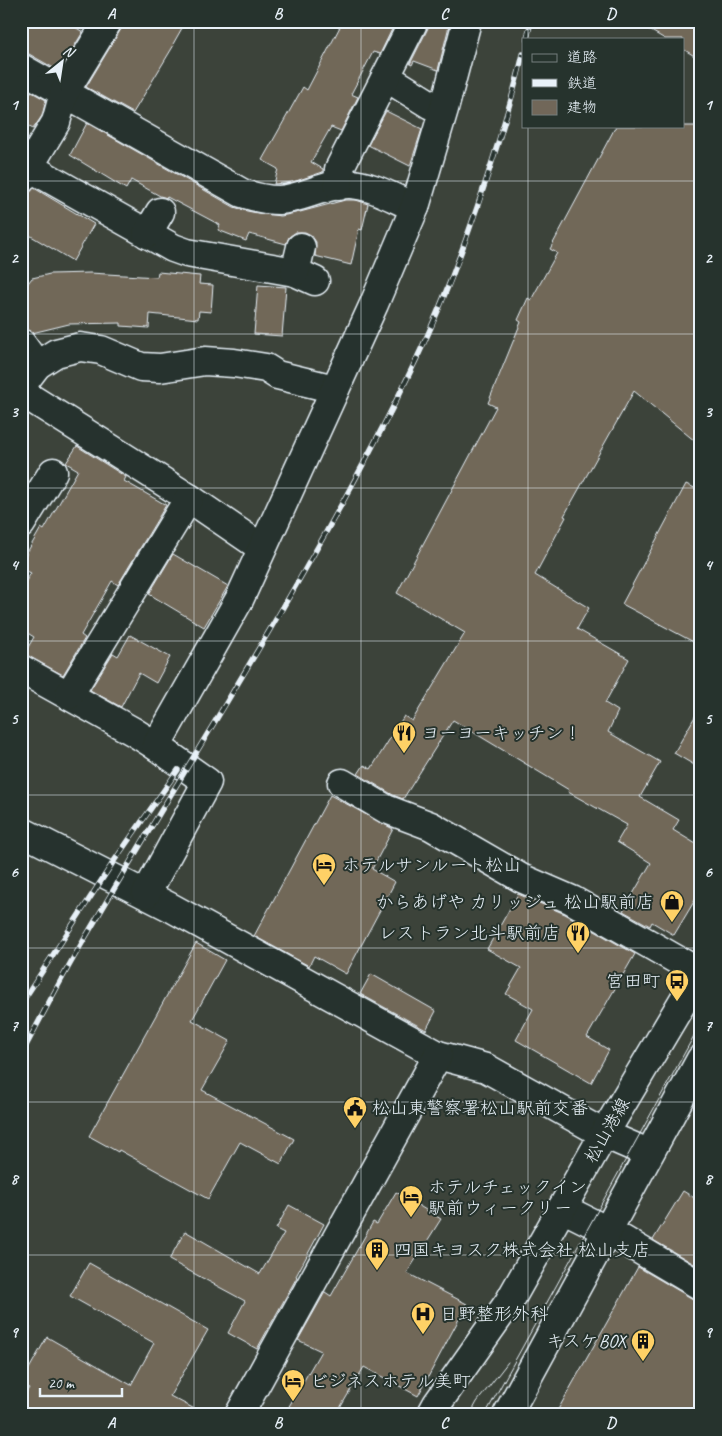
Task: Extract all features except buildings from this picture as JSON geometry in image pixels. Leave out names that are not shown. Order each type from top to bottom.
[{"type":"street","points":[[108,21],[64,93],[56,122],[25,174],[153,223],[173,248],[187,253],[304,267]]},
{"type":"street","points":[[338,186],[339,169],[414,21]]},
{"type":"street","points":[[156,746],[239,600],[374,304],[415,207],[444,109],[467,21]]},
{"type":"street","points":[[21,68],[242,192],[259,198],[280,200],[350,184],[375,190],[415,207]]},
{"type":"street","points":[[386,77],[431,105]]},
{"type":"street","points":[[21,343],[29,375],[56,353],[80,346],[101,350],[141,367],[160,368],[205,361],[234,363],[266,368],[277,375],[335,389]]},
{"type":"street","points":[[21,392],[188,498],[262,548]]},
{"type":"street","points":[[21,524],[53,472]]},
{"type":"street","points":[[69,695],[188,498]]},
{"type":"street","points":[[21,669],[156,746],[207,782],[146,894]]},
{"type":"street","points":[[342,783],[386,809],[432,826],[521,878],[572,900],[700,972]]},
{"type":"street","points":[[21,831],[146,894],[438,1055],[486,1068],[604,1134],[648,1153]]},
{"type":"street","name":"松山港線","points":[[431,1415],[509,1302],[604,1134],[700,972]]},
{"type":"street","points":[[239,1415],[438,1055]]},
{"type":"street","points":[[507,1415],[608,1231],[648,1153],[701,1059]]},
{"type":"street","points":[[562,1208],[608,1231],[701,1286]]},
{"type":"tram line","points":[[485,1415],[701,1023]]},
{"type":"tram line","points":[[470,1415],[477,1402],[508,1362]]},
{"type":"railway","points":[[527,38],[531,21]]},
{"type":"railway","points":[[21,1055],[78,950],[297,584],[379,434],[429,333],[461,253],[497,146],[522,58]]},
{"type":"railway","points":[[21,1004],[114,861],[178,770]]},
{"type":"place","name":"ヨーヨーキッチン！","points":[[404,754]]},
{"type":"place","name":"ホテルサンルート松山","points":[[324,886]]},
{"type":"place","name":"からあげや カリッジュ 松山駅前店","points":[[672,923]]},
{"type":"place","name":"レストラン北斗駅前店","points":[[578,954]]},
{"type":"place","name":"宮田町","points":[[677,1002]]},
{"type":"place","name":"松山東警察署松山駅前交番","points":[[355,1129]]},
{"type":"place","name":"ホテルチェックイン 駅前ウィークリー","points":[[411,1218]]},
{"type":"place","name":"四国キヨスク株式会社 松山支店","points":[[377,1271]]},
{"type":"place","name":"日野整形外科","points":[[423,1335]]},
{"type":"place","name":"キスケBOX","points":[[643,1362]]},
{"type":"place","name":"ビジネスホテル美町","points":[[293,1402]]}]
